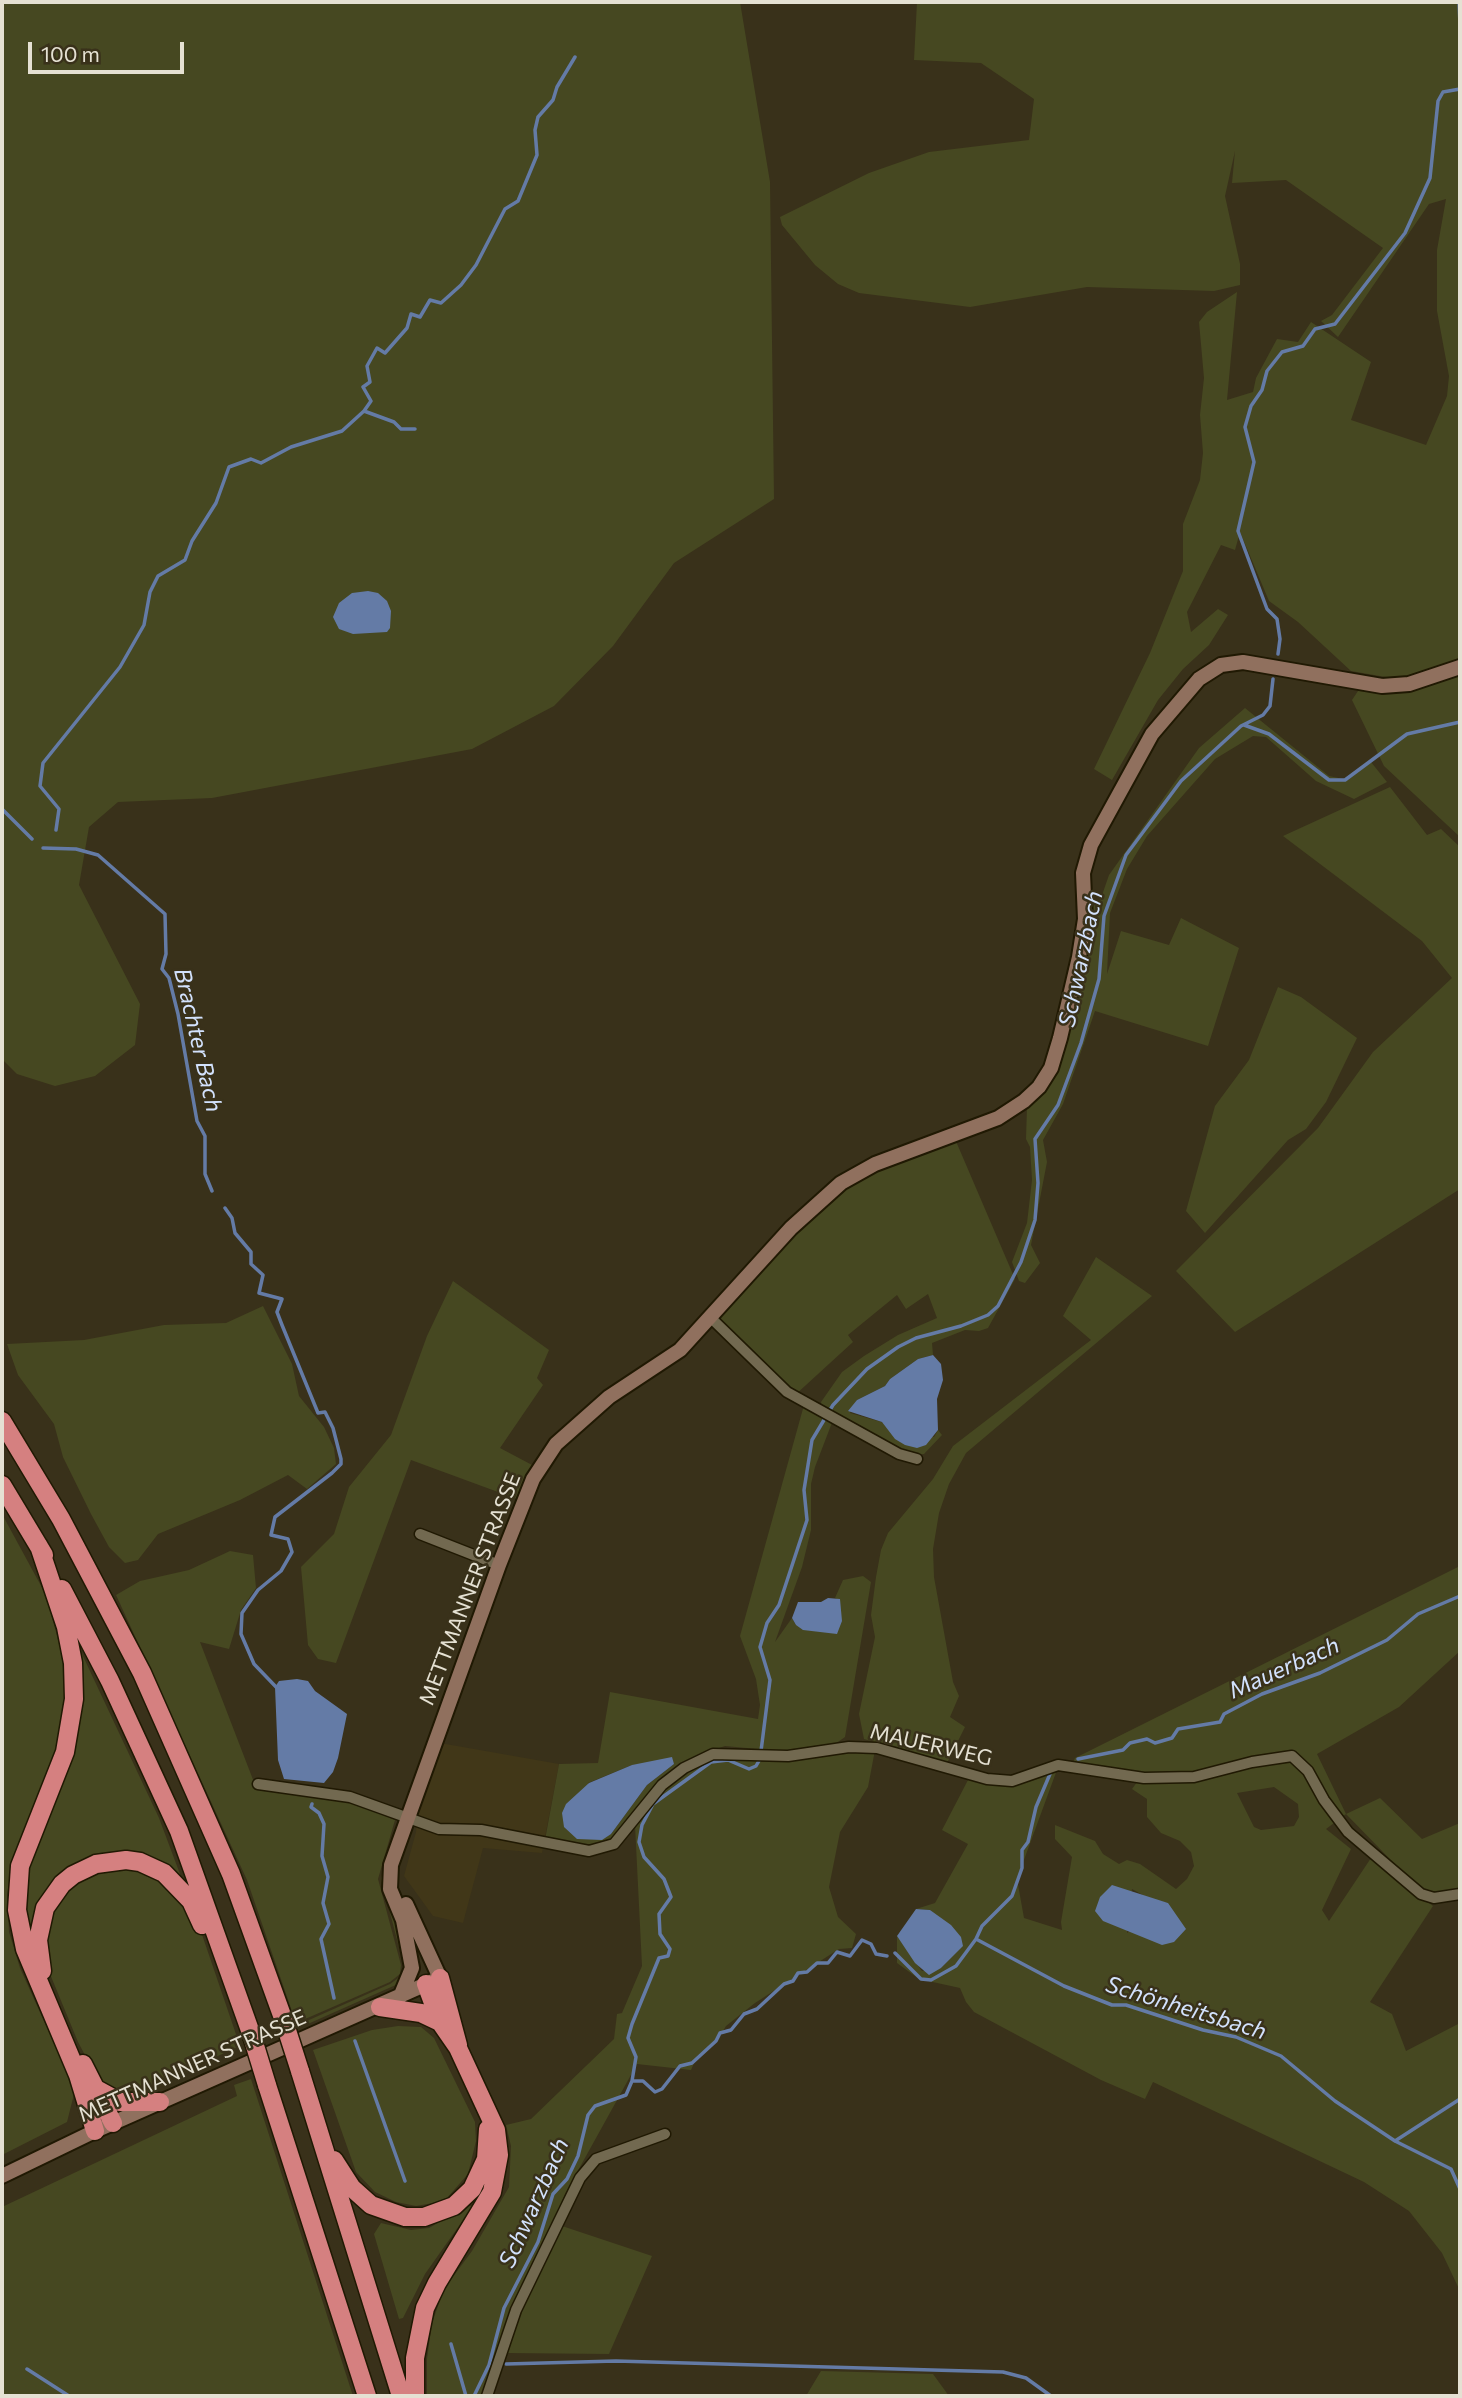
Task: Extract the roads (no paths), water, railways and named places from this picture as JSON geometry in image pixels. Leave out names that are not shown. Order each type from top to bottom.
[{"type":"highway","points":[[2,1421],[61,1519],[142,1673],[231,1874],[284,2021],[401,2396]]},
{"type":"highway","points":[[2,1485],[39,1546],[110,1681],[179,1831],[240,1998],[367,2396]]},
{"type":"highway","points":[[39,1546],[66,1627],[73,1663],[74,1699],[65,1752],[23,1856],[17,1882],[17,1910],[25,1950],[78,2075],[95,2131]]},
{"type":"highway","points":[[113,2123],[49,1988],[38,1947],[45,1909],[73,1875],[96,1864],[126,1860],[140,1862],[164,1874],[191,1901],[227,1992],[240,1998]]},
{"type":"highway","points":[[415,2396],[415,2358],[425,2308],[437,2283],[483,2210],[496,2180],[499,2141],[458,2048],[440,2022],[433,1981]]},
{"type":"highway","points":[[433,1981],[456,2029],[458,2048]]},
{"type":"highway","points":[[380,2007],[421,2013],[440,2022]]},
{"type":"highway","points":[[98,2090],[120,2102],[160,2102]]},
{"type":"highway","points":[[319,2134],[361,2198],[393,2214],[424,2217],[454,2206],[472,2189],[485,2159],[489,2118]]},
{"type":"main road","name":"METTMANNER STRASSE","points":[[400,1997],[412,1968],[403,1920],[389,1878],[499,1565],[533,1479],[556,1444],[609,1397],[680,1350],[791,1228],[841,1183],[875,1164],[998,1118],[1024,1101],[1043,1083],[1060,1038],[1079,957],[1084,919],[1083,873],[1091,845],[1152,734],[1199,679],[1221,666],[1243,662],[1382,686],[1409,684],[1460,667]]},
{"type":"main road","name":"METTMANNER STRASSE","points":[[2,2176],[95,2131],[380,2007],[433,1981],[399,1888],[397,1852]]},
{"type":"main road","points":[[403,1920],[433,1981]]},
{"type":"street","points":[[711,1318],[771,1378],[821,1412],[899,1454],[917,1459]]},
{"type":"street","points":[[420,1534],[499,1565]]},
{"type":"street","name":"MAUERWEG","points":[[408,1819],[439,1829],[481,1830],[570,1848],[596,1850],[608,1847],[622,1837],[651,1795],[684,1768],[713,1754],[788,1756],[849,1747],[877,1748],[987,1779],[1012,1781],[1058,1765],[1144,1778],[1194,1777],[1272,1757],[1292,1756],[1308,1771],[1324,1800],[1348,1832],[1420,1894],[1434,1898],[1460,1894]]},
{"type":"street","points":[[258,1784],[350,1797],[408,1819]]},
{"type":"street","points":[[488,2396],[520,2301],[580,2178],[596,2160],[665,2134]]},
{"type":"water","points":[[352,593],[378,593],[387,601],[391,611],[390,628],[387,632],[353,634],[339,629],[333,617],[339,603]]},
{"type":"water","points":[[933,1355],[941,1364],[943,1380],[937,1399],[938,1430],[926,1445],[917,1448],[905,1445],[895,1439],[882,1422],[848,1411],[857,1400],[885,1386],[890,1379],[918,1359]]},
{"type":"water","points":[[828,1598],[840,1599],[842,1621],[837,1634],[803,1630],[796,1625],[792,1618],[798,1602],[821,1602]]},
{"type":"water","points":[[279,1681],[308,1681],[315,1691],[347,1714],[338,1758],[333,1772],[324,1783],[284,1779],[278,1760],[275,1687]]},
{"type":"water","points":[[672,1757],[674,1764],[647,1785],[611,1834],[602,1840],[577,1839],[564,1827],[562,1813],[566,1804],[589,1783],[632,1765]]},
{"type":"water","points":[[1112,1885],[1168,1903],[1186,1929],[1174,1942],[1162,1945],[1103,1921],[1095,1911],[1100,1897]]},
{"type":"water","points":[[916,1909],[930,1910],[951,1925],[961,1937],[963,1946],[941,1968],[929,1975],[915,1963],[897,1936]]},
{"type":"waterway","name":"Schwarzbach","points":[[1459,2],[1460,25]]},
{"type":"waterway","points":[[56,830],[59,809],[40,786],[43,763],[120,667],[144,625],[150,592],[158,576],[185,560],[192,541],[216,503],[229,467],[251,459],[261,463],[291,447],[342,431],[364,411],[371,401],[363,387],[370,382],[367,366],[377,348],[385,353],[407,328],[411,314],[420,317],[430,300],[441,303],[461,285],[476,265],[505,209],[518,201],[537,155],[535,130],[538,117],[553,100],[557,87],[575,57]]},
{"type":"waterway","name":"Schwarzbach","points":[[1278,654],[1280,639],[1277,619],[1267,609],[1238,531],[1254,462],[1245,427],[1251,406],[1262,390],[1267,371],[1282,352],[1303,346],[1315,329],[1335,324],[1405,233],[1430,178],[1438,101],[1443,92],[1460,89]]},
{"type":"waterway","points":[[364,411],[394,422],[401,429],[415,429]]},
{"type":"waterway","name":"Schwarzbach","points":[[474,2396],[489,2365],[504,2308],[538,2242],[553,2194],[567,2179],[578,2156],[588,2115],[595,2106],[626,2095],[632,2081],[636,2057],[628,2038],[632,2024],[659,1958],[668,1956],[670,1949],[660,1934],[659,1914],[671,1897],[664,1879],[644,1857],[639,1842],[642,1825],[653,1804],[711,1762],[728,1760],[749,1769],[756,1766],[760,1759],[770,1680],[760,1647],[767,1623],[779,1605],[807,1520],[804,1490],[812,1440],[833,1405],[867,1369],[916,1338],[961,1326],[988,1315],[998,1306],[1021,1262],[1035,1220],[1038,1183],[1035,1139],[1058,1105],[1081,1043],[1099,979],[1104,916],[1126,855],[1181,781],[1241,726],[1263,715],[1270,706],[1273,679]]},
{"type":"waterway","points":[[1244,725],[1269,734],[1329,780],[1345,780],[1407,734],[1460,722]]},
{"type":"waterway","name":"Brachter Bach","points":[[2,809],[32,839]]},
{"type":"waterway","name":"Brachter Bach","points":[[43,848],[76,849],[98,855],[165,914],[166,954],[162,969],[169,978],[178,1014],[197,1121],[205,1136],[205,1174],[212,1191]]},
{"type":"waterway","name":"Brachter Bach","points":[[225,1208],[232,1218],[235,1233],[251,1252],[251,1264],[263,1275],[259,1293],[282,1299],[277,1312],[318,1413],[325,1412],[333,1428],[341,1459],[341,1464],[332,1473],[275,1517],[271,1535],[288,1539],[292,1552],[281,1571],[258,1590],[242,1613],[241,1634],[254,1664],[278,1689]]},
{"type":"waterway","name":"Mauerbach","points":[[1078,1759],[1123,1750],[1130,1743],[1147,1739],[1155,1743],[1172,1738],[1178,1729],[1220,1722],[1224,1714],[1262,1694],[1320,1673],[1387,1640],[1418,1614],[1460,1596]]},
{"type":"waterway","name":"Mauerbach","points":[[976,1939],[982,1926],[1012,1896],[1022,1868],[1022,1850],[1028,1842],[1036,1807],[1050,1774]]},
{"type":"waterway","name":"Brachter Bach","points":[[312,1804],[311,1807],[319,1813],[324,1824],[322,1856],[328,1877],[323,1903],[329,1924],[321,1939],[334,1998]]},
{"type":"waterway","name":"Schönheitsbach","points":[[895,1953],[921,1979],[931,1980],[956,1966],[976,1939],[1064,1986],[1112,2005],[1126,2005],[1203,2030],[1236,2037],[1281,2056],[1335,2101],[1395,2141],[1451,2169],[1460,2189]]},
{"type":"waterway","name":"Schönheitsbach","points":[[632,2081],[643,2081],[655,2092],[662,2089],[680,2066],[692,2063],[716,2041],[720,2033],[731,2030],[744,2014],[757,2009],[784,1984],[793,1981],[798,1973],[807,1972],[817,1963],[828,1963],[837,1952],[850,1956],[862,1940],[871,1944],[876,1954],[887,1956]]},
{"type":"waterway","name":"Brachter Bach","points":[[355,2041],[405,2181]]},
{"type":"waterway","points":[[1395,2141],[1460,2099]]},
{"type":"waterway","name":"Brachter Bach","points":[[451,2344],[466,2396]]},
{"type":"waterway","points":[[506,2364],[616,2361],[1003,2372],[1026,2378],[1051,2396]]},
{"type":"waterway","points":[[27,2369],[69,2396]]}]
